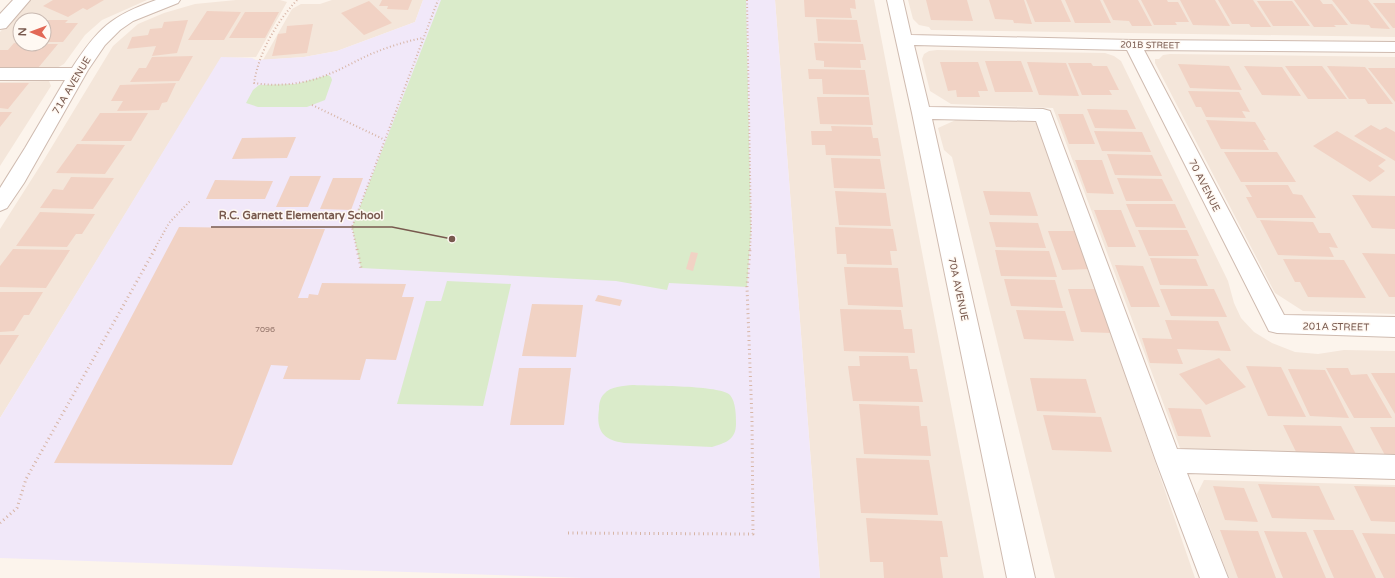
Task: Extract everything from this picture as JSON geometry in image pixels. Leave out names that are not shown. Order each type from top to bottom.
[{"type":"street","points":[[0,24],[22,0]]},
{"type":"street","name":"71A AVENUE","points":[[0,202],[17,179],[76,74],[96,46],[114,26],[141,10],[172,0]]},
{"type":"street","name":"70A AVENUE","points":[[895,0],[921,113],[1021,578]]},
{"type":"street","name":"201B STREET","points":[[904,40],[1133,45],[1395,47]]},
{"type":"street","name":"70 AVENUE","points":[[1133,45],[1277,324]]},
{"type":"street","points":[[0,74],[76,74]]},
{"type":"street","points":[[921,113],[1043,115],[1169,462],[1214,578]]},
{"type":"street","name":"201A STREET","points":[[1277,324],[1395,327]]},
{"type":"street","points":[[1169,462],[1395,467]]},
{"type":"path","points":[[297,0],[286,11],[259,60],[254,83],[265,85],[296,84],[328,75],[375,52],[408,41],[424,38]]},
{"type":"path","points":[[361,268],[352,227],[438,0]]},
{"type":"path","points":[[568,533],[753,534],[752,420],[747,287],[751,230],[747,0]]},
{"type":"path","points":[[312,105],[385,140]]},
{"type":"path","points":[[0,523],[18,508],[26,478],[169,223],[190,202]]},
{"type":"shaded area","points":[[28,0],[147,0],[102,20],[85,35],[64,64],[55,69],[0,68],[0,32],[12,18],[12,52],[52,52],[52,12],[18,12]]},
{"type":"shaded area","points":[[236,0],[280,0],[287,2],[256,57],[221,58],[0,418],[0,229],[113,46],[138,24],[164,13],[195,4]]},
{"type":"shaded area","points":[[332,0],[423,0],[415,22],[337,51],[304,57],[263,60],[292,9],[301,4],[320,4]]},
{"type":"shaded area","points":[[423,0],[775,0],[820,578],[584,578],[0,558],[0,418],[221,57],[252,58],[256,60],[304,57],[337,51],[415,22]]},
{"type":"shaded area","points":[[775,0],[874,0],[984,578],[820,578]]},
{"type":"shaded area","points":[[908,0],[1395,0],[1395,37],[931,30],[929,27],[919,25],[913,19]]},
{"type":"shaded area","points":[[929,51],[1105,53],[1114,56],[1121,61],[1228,281],[1234,303],[1241,318],[1254,332],[1272,343],[1295,352],[1318,354],[1344,350],[1395,351],[1395,461],[1191,456],[1180,448],[1053,108],[951,104],[930,91],[922,59],[924,54]]},
{"type":"shaded area","points":[[1163,55],[1395,57],[1395,314],[1303,311],[1275,293],[1155,63],[1155,59],[1159,59]]},
{"type":"shaded area","points":[[49,81],[51,86],[0,166],[0,82]]},
{"type":"shaded area","points":[[958,119],[1029,119],[1039,125],[1195,578],[1055,578],[952,157],[944,150],[938,128]]},
{"type":"shaded area","points":[[1204,480],[1395,485],[1395,578],[1229,578],[1197,494]]},
{"type":"green space","points":[[441,0],[746,0],[751,230],[747,287],[669,283],[667,290],[616,281],[361,268],[352,227]]},
{"type":"green space","points":[[328,75],[332,80],[325,100],[307,107],[258,107],[246,103],[253,90],[259,85],[296,84]]},
{"type":"green space","points":[[447,281],[511,284],[483,406],[397,404],[426,301],[441,301]]},
{"type":"green space","points":[[633,385],[713,389],[724,392],[730,395],[735,405],[736,429],[734,434],[729,440],[712,447],[616,442],[602,433],[598,416],[599,405],[604,394],[610,389]]},
{"type":"building","points":[[53,0],[104,0],[87,10],[83,8],[68,17],[43,6]]},
{"type":"building","points":[[382,0],[412,0],[408,10],[387,9],[388,6],[379,6]]},
{"type":"building","points":[[804,0],[855,0],[856,9],[850,8],[852,18],[805,17]]},
{"type":"building","points":[[926,0],[967,0],[973,21],[931,20]]},
{"type":"building","points":[[989,0],[1024,0],[1032,24],[1014,23],[1013,20],[995,19]]},
{"type":"building","points":[[1026,0],[1061,0],[1071,22],[1035,22]]},
{"type":"building","points":[[1065,0],[1100,0],[1111,23],[1075,23]]},
{"type":"building","points":[[1103,0],[1138,0],[1152,26],[1132,26],[1129,21],[1113,20]]},
{"type":"building","points":[[1141,0],[1167,0],[1168,2],[1178,2],[1189,22],[1175,22],[1177,25],[1154,25]]},
{"type":"building","points":[[1180,0],[1215,0],[1230,26],[1193,25]]},
{"type":"building","points":[[1218,0],[1253,0],[1271,27],[1251,27],[1249,24],[1232,24]]},
{"type":"building","points":[[1294,0],[1320,0],[1323,4],[1332,4],[1348,25],[1334,25],[1336,27],[1314,27]]},
{"type":"building","points":[[1332,0],[1368,0],[1390,29],[1371,28],[1369,25],[1351,24]]},
{"type":"building","points":[[369,1],[392,23],[364,35],[341,13]]},
{"type":"building","points":[[1257,1],[1292,1],[1310,26],[1273,26]]},
{"type":"building","points":[[1373,3],[1395,3],[1395,28],[1393,28]]},
{"type":"building","points":[[207,11],[241,12],[224,40],[188,40]]},
{"type":"building","points":[[245,12],[279,12],[265,38],[229,38]]},
{"type":"building","points":[[816,19],[857,20],[861,42],[818,41]]},
{"type":"building","points":[[52,20],[68,20],[65,23],[78,23],[63,42],[52,42]]},
{"type":"building","points":[[188,20],[177,53],[152,56],[156,46],[127,49],[132,37],[148,35],[150,29],[162,28],[164,22]]},
{"type":"building","points":[[313,24],[307,53],[272,56],[278,34],[286,33],[287,26]]},
{"type":"building","points":[[814,43],[863,44],[866,60],[860,60],[861,68],[824,67],[824,61],[816,60]]},
{"type":"building","points":[[52,44],[58,44],[52,51]]},
{"type":"building","points":[[12,45],[12,52],[51,52],[38,68],[0,67],[0,50],[8,50]]},
{"type":"building","points":[[193,56],[179,81],[130,82],[139,68],[146,68],[152,57]]},
{"type":"building","points":[[985,61],[1021,61],[1033,92],[995,92]]},
{"type":"building","points":[[940,62],[978,62],[988,91],[978,91],[980,97],[957,97],[956,90],[948,91]]},
{"type":"building","points":[[1027,62],[1066,63],[1079,96],[1039,95]]},
{"type":"building","points":[[1068,63],[1091,63],[1093,66],[1107,66],[1119,90],[1109,90],[1112,95],[1082,95]]},
{"type":"building","points":[[1178,64],[1229,66],[1242,90],[1190,88]]},
{"type":"building","points":[[1244,66],[1282,67],[1301,96],[1262,95]]},
{"type":"building","points":[[1285,66],[1322,66],[1347,99],[1308,99]]},
{"type":"building","points":[[1327,66],[1365,67],[1393,104],[1368,104],[1365,99],[1349,99]]},
{"type":"building","points":[[1368,68],[1395,68],[1395,102]]},
{"type":"building","points":[[808,69],[865,70],[869,95],[823,94],[822,79],[809,79]]},
{"type":"building","points":[[0,83],[29,83],[8,109],[0,108]]},
{"type":"building","points":[[176,83],[167,102],[162,103],[159,110],[117,111],[123,101],[111,101],[120,85]]},
{"type":"building","points":[[1188,91],[1239,92],[1250,112],[1242,111],[1246,118],[1206,117],[1201,107],[1196,107]]},
{"type":"building","points":[[817,97],[869,97],[873,125],[820,124]]},
{"type":"building","points":[[1087,109],[1127,110],[1136,129],[1095,128]]},
{"type":"building","points":[[0,112],[12,112],[0,127]]},
{"type":"building","points":[[100,113],[148,113],[131,141],[81,141]]},
{"type":"building","points":[[1058,114],[1083,114],[1095,144],[1069,144]]},
{"type":"building","points":[[1206,120],[1255,122],[1266,140],[1263,140],[1269,150],[1221,149]]},
{"type":"building","points":[[1371,125],[1380,130],[1386,127],[1395,132],[1395,161],[1354,136]]},
{"type":"building","points":[[831,126],[871,127],[873,138],[878,138],[881,156],[826,155],[825,145],[812,145],[811,131],[832,131]]},
{"type":"building","points":[[1094,131],[1142,132],[1151,152],[1102,151]]},
{"type":"building","points":[[1337,131],[1386,160],[1378,166],[1385,171],[1370,182],[1313,146]]},
{"type":"building","points":[[296,137],[287,158],[232,159],[242,138]]},
{"type":"building","points":[[77,144],[125,145],[105,174],[56,173]]},
{"type":"building","points":[[1224,152],[1277,152],[1296,182],[1241,182]]},
{"type":"building","points":[[1107,154],[1152,155],[1162,176],[1115,175]]},
{"type":"building","points":[[831,158],[880,159],[885,189],[834,188]]},
{"type":"building","points":[[1075,160],[1102,160],[1114,194],[1087,193]]},
{"type":"building","points":[[290,176],[321,176],[308,207],[276,207]]},
{"type":"building","points":[[71,177],[114,178],[93,209],[40,208],[53,189],[63,190]]},
{"type":"building","points":[[333,178],[363,178],[351,210],[320,209]]},
{"type":"building","points":[[1117,178],[1162,179],[1173,201],[1126,201]]},
{"type":"building","points":[[215,180],[273,181],[265,199],[206,199]]},
{"type":"building","points":[[1245,185],[1288,185],[1293,194],[1302,195],[1316,218],[1257,218],[1246,197],[1252,197]]},
{"type":"building","points":[[835,191],[886,193],[891,226],[839,225]]},
{"type":"building","points":[[983,191],[1030,192],[1038,216],[990,215]]},
{"type":"building","points":[[1352,195],[1395,196],[1395,229],[1372,228]]},
{"type":"building","points":[[1126,204],[1175,204],[1186,228],[1136,227]]},
{"type":"building","points":[[1094,210],[1121,210],[1136,247],[1108,247]]},
{"type":"building","points":[[40,212],[95,214],[82,234],[76,234],[67,247],[16,246]]},
{"type":"building","points":[[1260,220],[1313,222],[1319,233],[1330,233],[1338,248],[1329,247],[1334,257],[1278,255]]},
{"type":"building","points":[[989,222],[1038,223],[1046,248],[996,247]]},
{"type":"building","points":[[179,227],[325,229],[298,298],[308,298],[309,294],[318,295],[322,283],[406,284],[402,297],[414,297],[396,360],[366,359],[360,380],[283,379],[288,366],[271,365],[232,465],[54,463]]},
{"type":"building","points":[[835,227],[893,229],[897,251],[890,251],[892,265],[847,264],[846,254],[837,254]]},
{"type":"building","points":[[1138,230],[1187,230],[1199,256],[1149,256]]},
{"type":"building","points":[[1048,231],[1076,231],[1091,269],[1062,270]]},
{"type":"building","points":[[13,249],[70,250],[46,288],[0,287],[0,266]]},
{"type":"building","points":[[995,250],[1049,251],[1057,277],[1001,276]]},
{"type":"building","points":[[691,252],[698,253],[693,271],[686,269]]},
{"type":"building","points":[[1362,253],[1395,254],[1395,297],[1389,297]]},
{"type":"building","points":[[1150,258],[1196,259],[1208,286],[1160,285]]},
{"type":"building","points":[[1283,259],[1344,260],[1366,298],[1308,297],[1300,282],[1295,282]]},
{"type":"building","points":[[1115,265],[1143,266],[1160,307],[1131,307]]},
{"type":"building","points":[[844,267],[898,268],[903,307],[848,305]]},
{"type":"building","points":[[1004,279],[1055,280],[1063,308],[1011,306]]},
{"type":"building","points":[[1068,289],[1097,289],[1112,333],[1081,332]]},
{"type":"building","points":[[1160,289],[1214,289],[1227,317],[1171,316]]},
{"type":"building","points":[[0,292],[43,292],[29,315],[24,315],[14,331],[0,332]]},
{"type":"building","points":[[598,295],[622,300],[620,306],[595,301]]},
{"type":"building","points":[[532,304],[583,305],[576,357],[522,356]]},
{"type":"building","points":[[840,309],[901,310],[904,329],[912,329],[915,353],[844,351]]},
{"type":"building","points":[[1016,310],[1065,311],[1074,341],[1024,339]]},
{"type":"building","points":[[1165,320],[1218,321],[1231,351],[1177,349],[1183,364],[1150,363],[1142,338],[1172,339]]},
{"type":"building","points":[[0,335],[19,335],[0,365]]},
{"type":"building","points":[[859,356],[908,356],[910,369],[917,369],[923,402],[853,401],[848,366],[860,366]]},
{"type":"building","points":[[1219,358],[1246,387],[1206,405],[1179,374]]},
{"type":"building","points":[[1246,366],[1281,367],[1306,417],[1268,416]]},
{"type":"building","points":[[519,368],[571,368],[564,425],[510,425]]},
{"type":"building","points":[[1326,368],[1348,368],[1351,375],[1367,374],[1392,418],[1354,418]]},
{"type":"building","points":[[1288,369],[1325,370],[1349,418],[1310,416]]},
{"type":"building","points":[[1371,373],[1395,373],[1395,414]]},
{"type":"building","points":[[1030,378],[1086,379],[1096,413],[1037,411]]},
{"type":"building","points":[[859,404],[919,406],[921,426],[927,426],[931,456],[864,454]]},
{"type":"building","points":[[1168,408],[1201,409],[1211,437],[1178,436]]},
{"type":"building","points":[[1043,415],[1101,417],[1112,452],[1052,450]]},
{"type":"building","points":[[1283,425],[1341,426],[1358,458],[1298,456]]},
{"type":"building","points":[[1370,427],[1395,427],[1395,459],[1387,459]]},
{"type":"building","points":[[856,458],[929,460],[938,515],[861,513]]},
{"type":"building","points":[[1258,484],[1319,486],[1335,520],[1272,518]]},
{"type":"building","points":[[1213,486],[1244,488],[1258,522],[1225,520]]},
{"type":"building","points":[[1354,486],[1395,487],[1395,522],[1371,521]]},
{"type":"building","points":[[866,518],[942,521],[948,557],[940,557],[943,578],[884,578],[883,562],[870,562]]},
{"type":"building","points":[[1220,530],[1258,531],[1276,578],[1238,578]]},
{"type":"building","points":[[1313,530],[1353,530],[1376,578],[1334,578]]},
{"type":"building","points":[[1264,531],[1306,532],[1326,578],[1283,578]]},
{"type":"building","points":[[1362,533],[1395,534],[1395,578],[1384,578]]},
{"type":"place","name":"R.C. Garnett Elementary School","points":[[452,239]]}]
